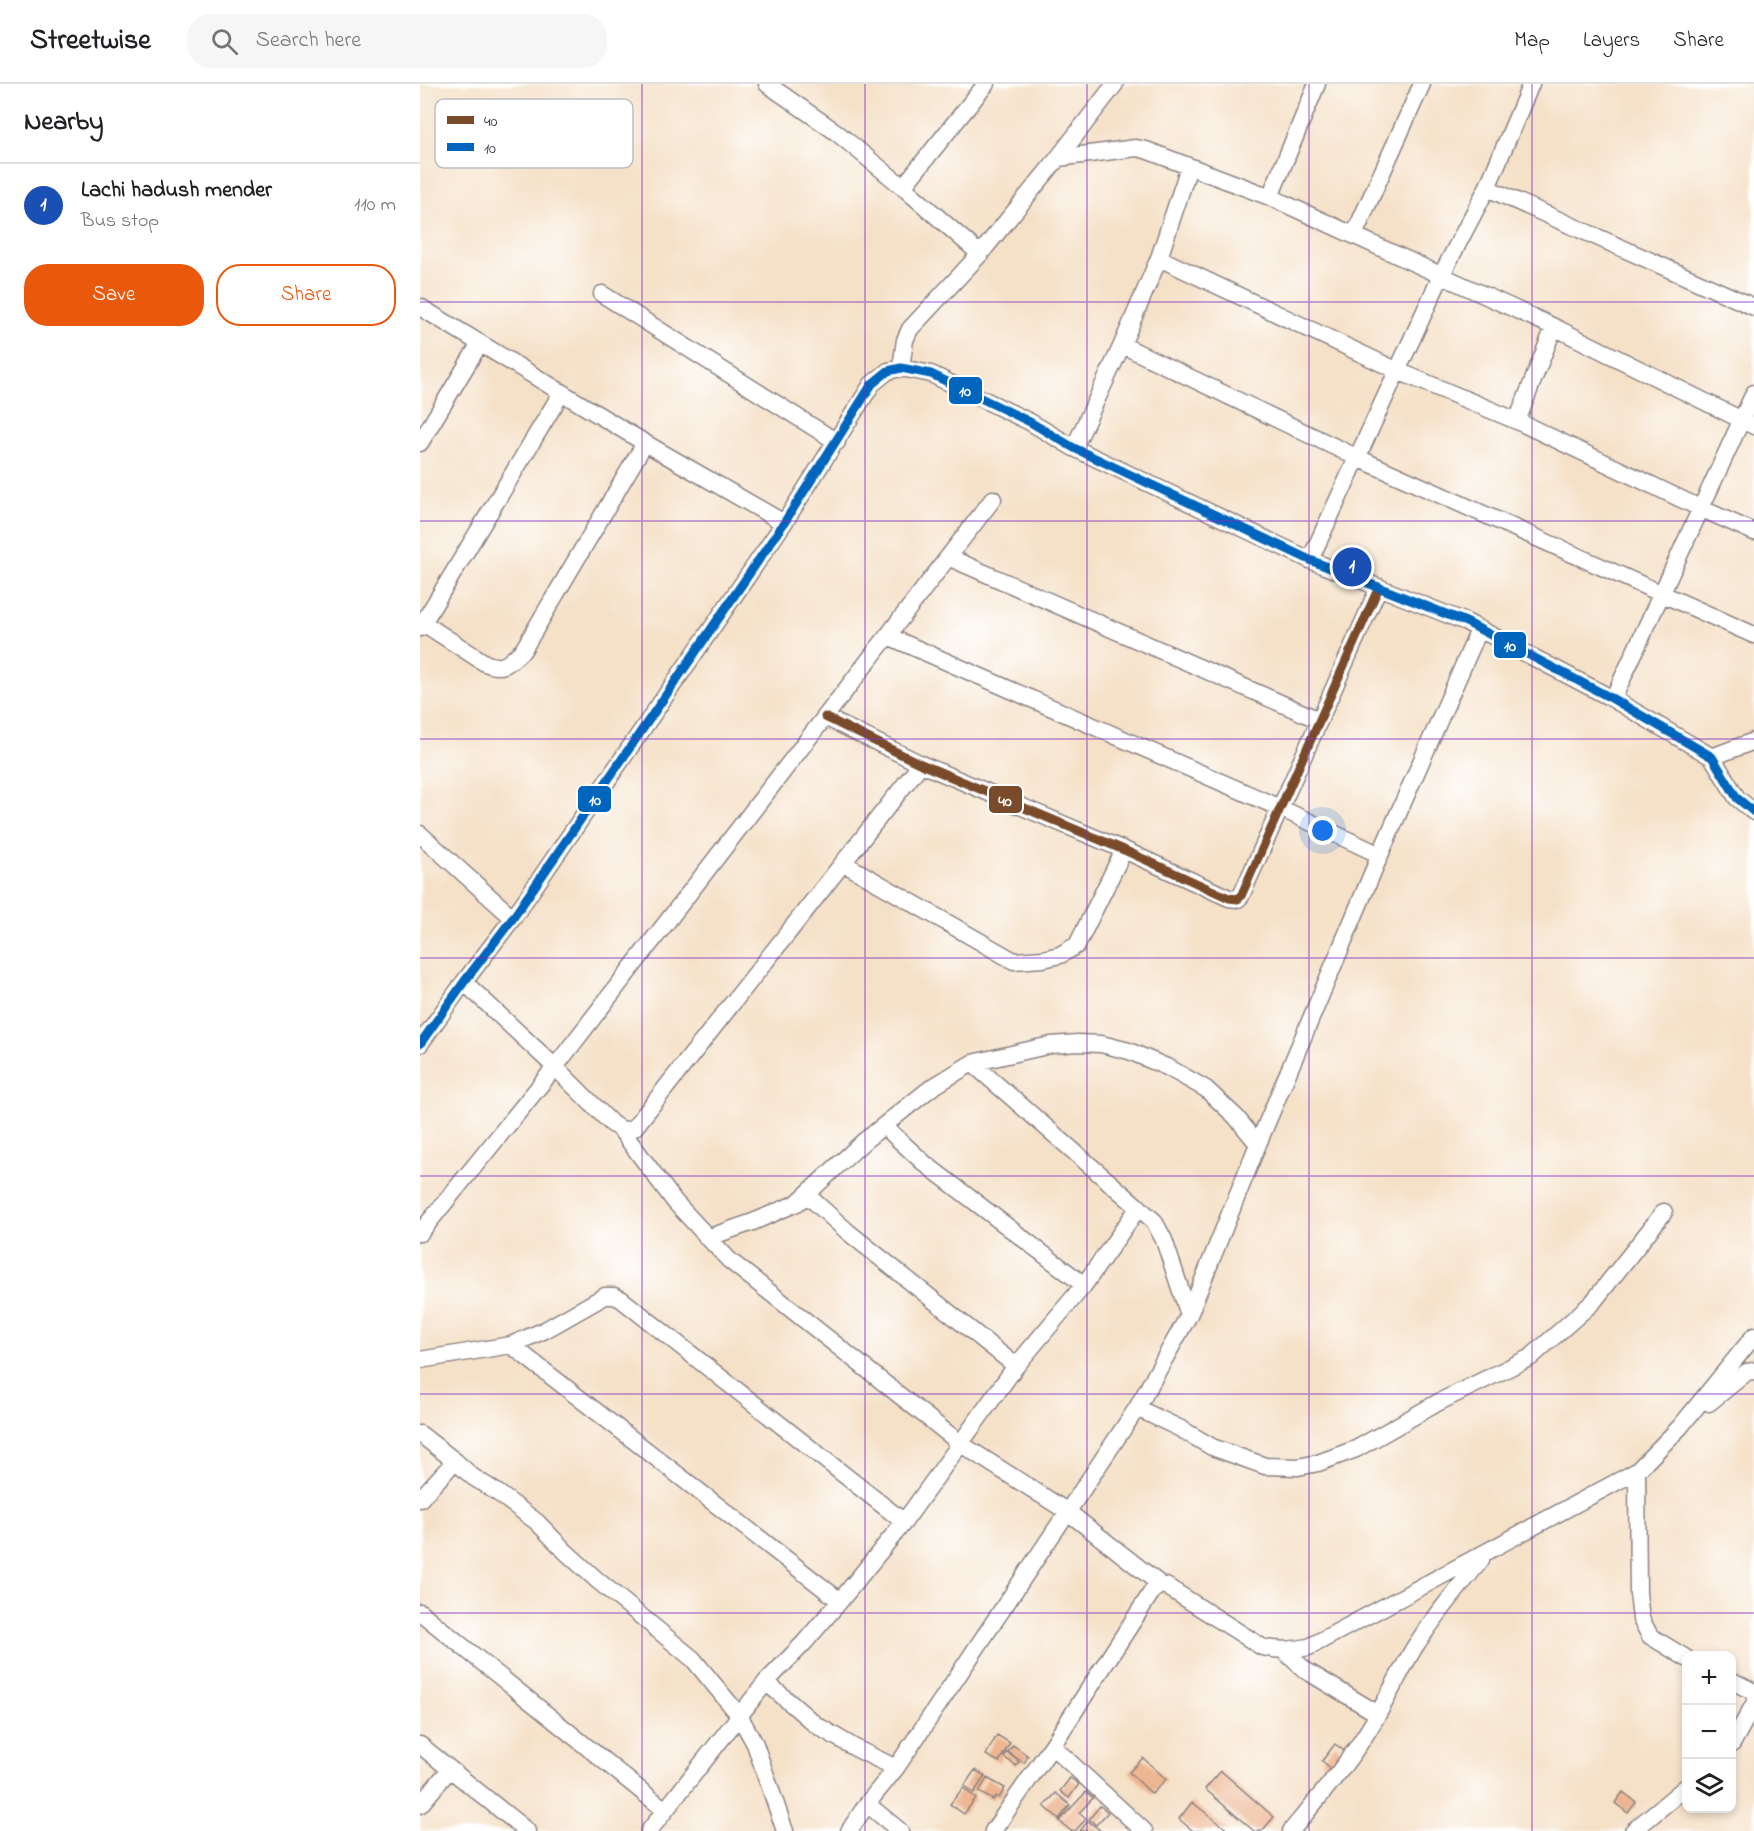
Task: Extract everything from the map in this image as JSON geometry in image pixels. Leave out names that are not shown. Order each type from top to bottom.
[{"type":"street","points":[[767,84],[836,132],[980,254]]},
{"type":"street","points":[[903,187],[986,84]]},
{"type":"street","points":[[901,368],[904,340],[910,329],[980,254],[1115,84]]},
{"type":"street","points":[[1270,197],[1317,84]]},
{"type":"street","points":[[1354,235],[1422,84]]},
{"type":"street","points":[[1310,560],[1441,276],[1487,188],[1531,84]]},
{"type":"street","points":[[1058,158],[1136,148],[1270,197],[1554,327],[1748,423]]},
{"type":"street","points":[[1074,448],[1159,258],[1189,167]]},
{"type":"street","points":[[1487,188],[1754,307]]},
{"type":"street","points":[[1159,258],[1398,371],[1517,421],[1754,532]]},
{"type":"street","points":[[602,294],[837,442]]},
{"type":"street","points":[[420,307],[645,443],[784,523]]},
{"type":"street","points":[[1517,421],[1554,327]]},
{"type":"street","points":[[420,443],[480,343]]},
{"type":"street","points":[[1122,345],[1358,458],[1754,635]]},
{"type":"street","points":[[420,1044],[513,918],[784,523],[872,384],[888,371],[901,368],[931,375],[1030,422],[1074,448],[1310,560],[1466,622],[1613,699],[1712,757],[1737,798],[1754,812]]},
{"type":"street","points":[[562,392],[421,624],[485,663],[496,668],[504,667],[523,650],[645,443]]},
{"type":"street","points":[[1613,699],[1700,508],[1748,423],[1754,393]]},
{"type":"street","points":[[420,1233],[555,1067],[993,499]]},
{"type":"street","points":[[948,557],[1319,720]]},
{"type":"street","points":[[825,717],[921,764],[1124,850],[1229,898],[1238,899],[1241,897],[1379,587]]},
{"type":"street","points":[[849,1831],[896,1768],[1137,1408],[1189,1315],[1258,1144],[1380,855],[1479,630]]},
{"type":"street","points":[[888,636],[1280,808],[1380,855]]},
{"type":"street","points":[[1712,757],[1754,741]]},
{"type":"street","points":[[621,1130],[627,1131],[634,1128],[921,764]]},
{"type":"street","points":[[420,834],[513,918]]},
{"type":"street","points":[[843,863],[1014,961],[1060,955],[1077,945],[1124,850]]},
{"type":"street","points":[[464,982],[621,1130],[675,1202],[729,1260],[961,1444],[1068,1512],[1161,1585],[1262,1647],[1284,1651],[1309,1647],[1320,1642],[1637,1471],[1680,1427],[1754,1336]]},
{"type":"street","points":[[707,1238],[797,1203],[864,1142],[931,1088],[972,1063],[1051,1046],[1078,1043],[1101,1044],[1129,1051],[1169,1068],[1206,1089],[1236,1117],[1258,1144]]},
{"type":"street","points":[[972,1063],[1154,1221],[1164,1240],[1189,1315]]},
{"type":"street","points":[[884,1126],[924,1163],[1084,1285]]},
{"type":"street","points":[[807,1195],[848,1232],[1016,1366]]},
{"type":"street","points":[[649,1831],[766,1682],[804,1643],[904,1522],[1016,1366],[1084,1285],[1139,1207]]},
{"type":"street","points":[[1137,1408],[1212,1447],[1266,1466],[1298,1467],[1318,1463],[1356,1449],[1439,1402],[1531,1357],[1593,1302],[1664,1212]]},
{"type":"street","points":[[420,1360],[511,1345],[545,1330],[605,1296],[614,1296],[621,1299],[904,1522]]},
{"type":"street","points":[[511,1345],[840,1601]]},
{"type":"street","points":[[1680,1427],[1747,1372],[1754,1371]]},
{"type":"street","points":[[420,1434],[473,1477],[537,1522],[597,1580],[693,1659],[739,1715],[755,1744],[785,1831]]},
{"type":"street","points":[[420,1499],[455,1461]]},
{"type":"street","points":[[1637,1471],[1638,1593],[1641,1618],[1650,1636],[1682,1656]]},
{"type":"street","points":[[1291,1831],[1357,1745],[1414,1648],[1486,1552]]},
{"type":"street","points":[[993,1831],[1052,1746],[1153,1590],[1161,1585]]},
{"type":"street","points":[[420,1612],[665,1810]]},
{"type":"street","points":[[1284,1651],[1305,1670],[1377,1714]]},
{"type":"street","points":[[766,1682],[816,1725],[896,1768]]},
{"type":"street","points":[[1736,1683],[1754,1692]]},
{"type":"street","points":[[1736,1735],[1754,1704]]},
{"type":"street","points":[[420,1745],[524,1830]]},
{"type":"street","points":[[1052,1746],[1144,1831]]},
{"type":"street","points":[[420,1805],[450,1769]]},
{"type":"street","points":[[1633,1831],[1682,1790]]},
{"type":"street","points":[[867,1804],[900,1831]]},
{"type":"building","points":[[997,1735],[1010,1743],[999,1762],[986,1755]]},
{"type":"building","points":[[1335,1744],[1347,1753],[1334,1771],[1322,1761]]},
{"type":"building","points":[[1013,1745],[1028,1756],[1024,1763],[1008,1752]]},
{"type":"building","points":[[1007,1752],[1019,1762],[1016,1766],[1004,1757]]},
{"type":"building","points":[[1143,1758],[1166,1779],[1152,1794],[1129,1772]]},
{"type":"building","points":[[975,1770],[985,1776],[974,1793],[964,1786]]},
{"type":"building","points":[[1221,1771],[1274,1817],[1262,1831],[1254,1831],[1205,1789]]},
{"type":"building","points":[[987,1778],[1005,1788],[999,1798],[996,1796],[993,1800],[979,1792]]},
{"type":"building","points":[[1070,1778],[1079,1784],[1069,1798],[1060,1791]]},
{"type":"building","points":[[963,1788],[976,1798],[964,1814],[950,1804]]},
{"type":"building","points":[[1086,1792],[1093,1798],[1079,1813],[1086,1819],[1075,1831],[1071,1831],[1059,1821]]},
{"type":"building","points":[[1623,1792],[1636,1802],[1628,1813],[1615,1803]]},
{"type":"building","points":[[1056,1793],[1070,1805],[1059,1819],[1044,1806]]},
{"type":"building","points":[[1192,1802],[1229,1831],[1193,1831],[1179,1819]]},
{"type":"building","points":[[1100,1806],[1108,1812],[1096,1825],[1089,1819]]},
{"type":"building","points":[[1088,1821],[1101,1831],[1080,1831]]},
{"type":"transit line","name":"10","points":[[420,1044],[513,918],[784,523],[872,384],[888,371],[901,368],[931,374],[1030,422],[1074,448],[1310,560],[1466,622],[1613,699],[1712,757],[1737,798],[1754,812]]},
{"type":"transit line","name":"40","points":[[825,717],[921,764],[1124,850],[1229,898],[1238,899],[1379,587]]},
{"type":"place","name":"Lachi hadush mender","points":[[1352,567]]}]
